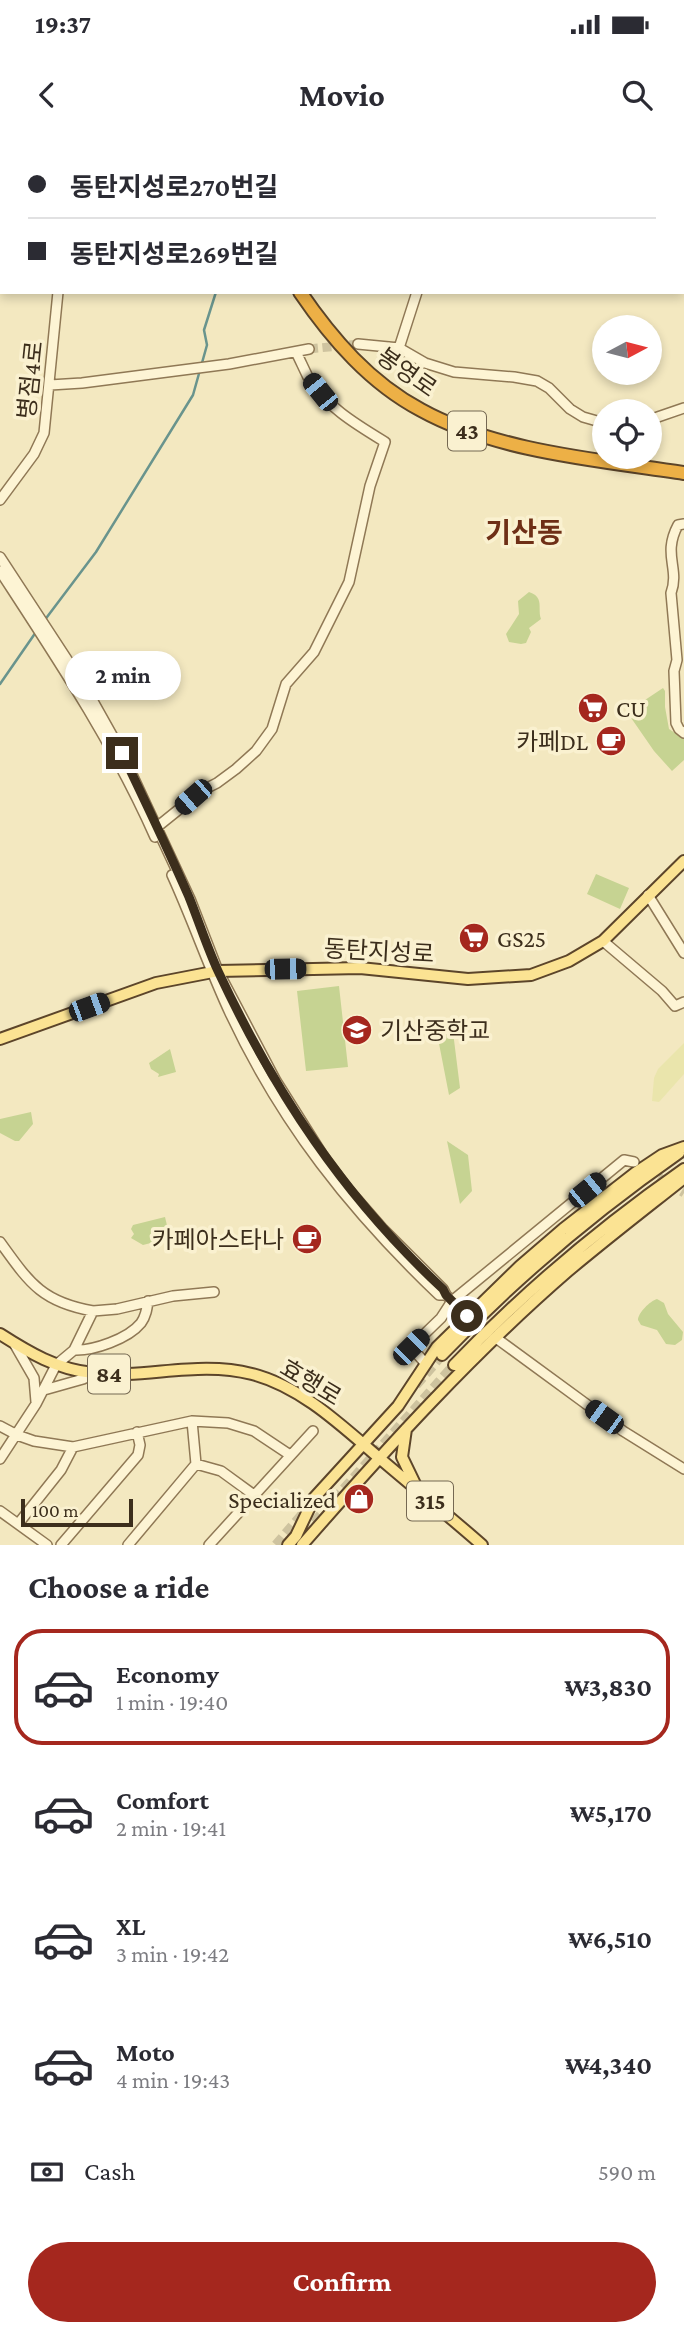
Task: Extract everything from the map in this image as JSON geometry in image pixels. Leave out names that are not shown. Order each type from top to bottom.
[{"type":"highway","name":"봉영로","points":[[301,294],[324,328],[352,358],[378,382],[420,410],[462,429],[516,444],[684,473]]},
{"type":"main road","name":"동탄지성로","points":[[0,1039],[156,983],[215,971],[360,968],[468,979],[531,975],[569,961],[603,941],[684,861]]},
{"type":"main road","points":[[288,1545],[296,1536],[314,1498],[397,1406],[437,1347],[467,1316],[520,1266],[609,1193],[662,1155],[684,1149]]},
{"type":"main road","points":[[442,1355],[480,1316],[554,1249],[684,1149]]},
{"type":"main road","points":[[454,1365],[489,1328],[564,1261],[684,1169]]},
{"type":"main road","points":[[302,1545],[378,1457],[496,1338],[567,1272],[684,1178]]},
{"type":"main road","name":"효행로","points":[[0,1334],[56,1365],[94,1374],[226,1368],[278,1383],[326,1413],[482,1545]]},
{"type":"main road","points":[[397,1406],[398,1419],[410,1425]]},
{"type":"main road","points":[[410,1425],[402,1457],[419,1492]]},
{"type":"street","name":"병점4로","points":[[0,500],[33,454],[44,433],[58,294]]},
{"type":"street","points":[[399,348],[416,294]]},
{"type":"street","points":[[358,344],[399,348],[425,363],[454,372],[514,377],[537,382],[549,388],[570,409],[592,420]]},
{"type":"street","points":[[50,385],[213,366],[309,349]]},
{"type":"street","points":[[157,827],[256,751],[272,729],[286,684],[314,652],[349,582],[370,486],[385,442],[355,424],[320,392],[296,352]]},
{"type":"street","points":[[662,416],[684,408]]},
{"type":"street","points":[[684,524],[678,525],[670,546],[677,660],[674,671],[676,723],[678,729],[684,733]]},
{"type":"street","points":[[0,557],[31,610]]},
{"type":"street","points":[[0,571],[85,687],[116,742],[190,900],[215,971]]},
{"type":"street","points":[[53,642],[148,822],[239,1030],[301,1138],[344,1196],[376,1233],[439,1295],[449,1298],[467,1316]]},
{"type":"street","points":[[674,671],[684,670]]},
{"type":"street","points":[[648,894],[684,953]]},
{"type":"street","points":[[603,941],[676,1006],[684,1002]]},
{"type":"street","points":[[426,1364],[411,1347],[441,1318],[449,1298],[624,1160],[634,1162]]},
{"type":"street","points":[[0,1242],[30,1284],[53,1299],[79,1308],[93,1311],[117,1309],[173,1296],[214,1292]]},
{"type":"street","points":[[74,1350],[83,1350],[131,1332],[146,1314],[148,1301]]},
{"type":"street","points":[[0,1459],[36,1404],[56,1365],[74,1350],[93,1311]]},
{"type":"street","points":[[496,1338],[623,1431],[684,1469]]},
{"type":"street","points":[[14,1343],[34,1378],[36,1404]]},
{"type":"street","points":[[44,1390],[94,1374]]},
{"type":"street","points":[[0,1426],[17,1435],[44,1443],[72,1447],[192,1421],[228,1423],[254,1431],[290,1455]]},
{"type":"street","points":[[128,1545],[195,1464],[192,1421]]},
{"type":"street","points":[[209,1545],[313,1431]]},
{"type":"street","points":[[61,1545],[138,1455],[141,1445],[137,1432]]},
{"type":"street","points":[[18,1524],[61,1470],[72,1447]]},
{"type":"street","points":[[195,1464],[221,1471],[254,1495]]},
{"type":"street","points":[[0,1511],[47,1545]]},
{"type":"shaded area","points":[[684,1043],[684,1074],[659,1102],[652,1101],[654,1078],[658,1069]]},
{"type":"green space","points":[[529,592],[539,600],[541,619],[529,628],[531,632],[526,643],[509,642],[506,634],[519,614],[518,601]]},
{"type":"green space","points":[[663,688],[669,729],[684,739],[684,760],[672,771],[654,751],[627,712]]},
{"type":"green space","points":[[596,874],[629,888],[620,909],[587,894]]},
{"type":"green space","points":[[339,986],[348,1067],[306,1071],[297,991]]},
{"type":"green space","points":[[435,1023],[452,1024],[460,1088],[449,1095]]},
{"type":"green space","points":[[170,1049],[176,1072],[158,1077],[159,1074],[151,1069],[149,1063]]},
{"type":"green space","points":[[31,1112],[33,1124],[19,1141],[0,1133],[0,1119]]},
{"type":"green space","points":[[447,1141],[468,1155],[472,1191],[460,1204]]},
{"type":"green space","points":[[165,1217],[170,1238],[143,1245],[131,1238],[134,1234],[131,1229],[133,1225]]},
{"type":"green space","points":[[657,1299],[664,1303],[668,1314],[683,1332],[682,1340],[675,1345],[666,1344],[657,1330],[641,1325],[638,1320],[645,1308]]},
{"type":"waterway","points":[[44,621],[96,552],[193,395],[207,345],[204,330],[215,294]]},
{"type":"waterway","points":[[0,684],[36,632]]},
{"type":"tunnel","points":[[309,349],[358,344]]},
{"type":"tunnel","points":[[647,1170],[684,1193]]},
{"type":"tunnel","points":[[416,1385],[442,1355]]},
{"type":"tunnel","points":[[294,1545],[454,1365]]},
{"type":"tunnel","points":[[276,1545],[306,1510]]},
{"type":"place","name":"CU","points":[[593,708]]},
{"type":"place","name":"카페DL","points":[[611,741]]},
{"type":"place","name":"GS25","points":[[474,938]]},
{"type":"place","name":"기산중학교","points":[[357,1030]]},
{"type":"place","name":"카페아스타나","points":[[307,1239]]},
{"type":"place","name":"Specialized","points":[[359,1499]]},
{"type":"district","name":"기산동","points":[[524,532]]},
{"type":"route","points":[[122,753],[190,900],[218,971],[276,1081],[322,1154],[348,1189],[467,1316]]}]
